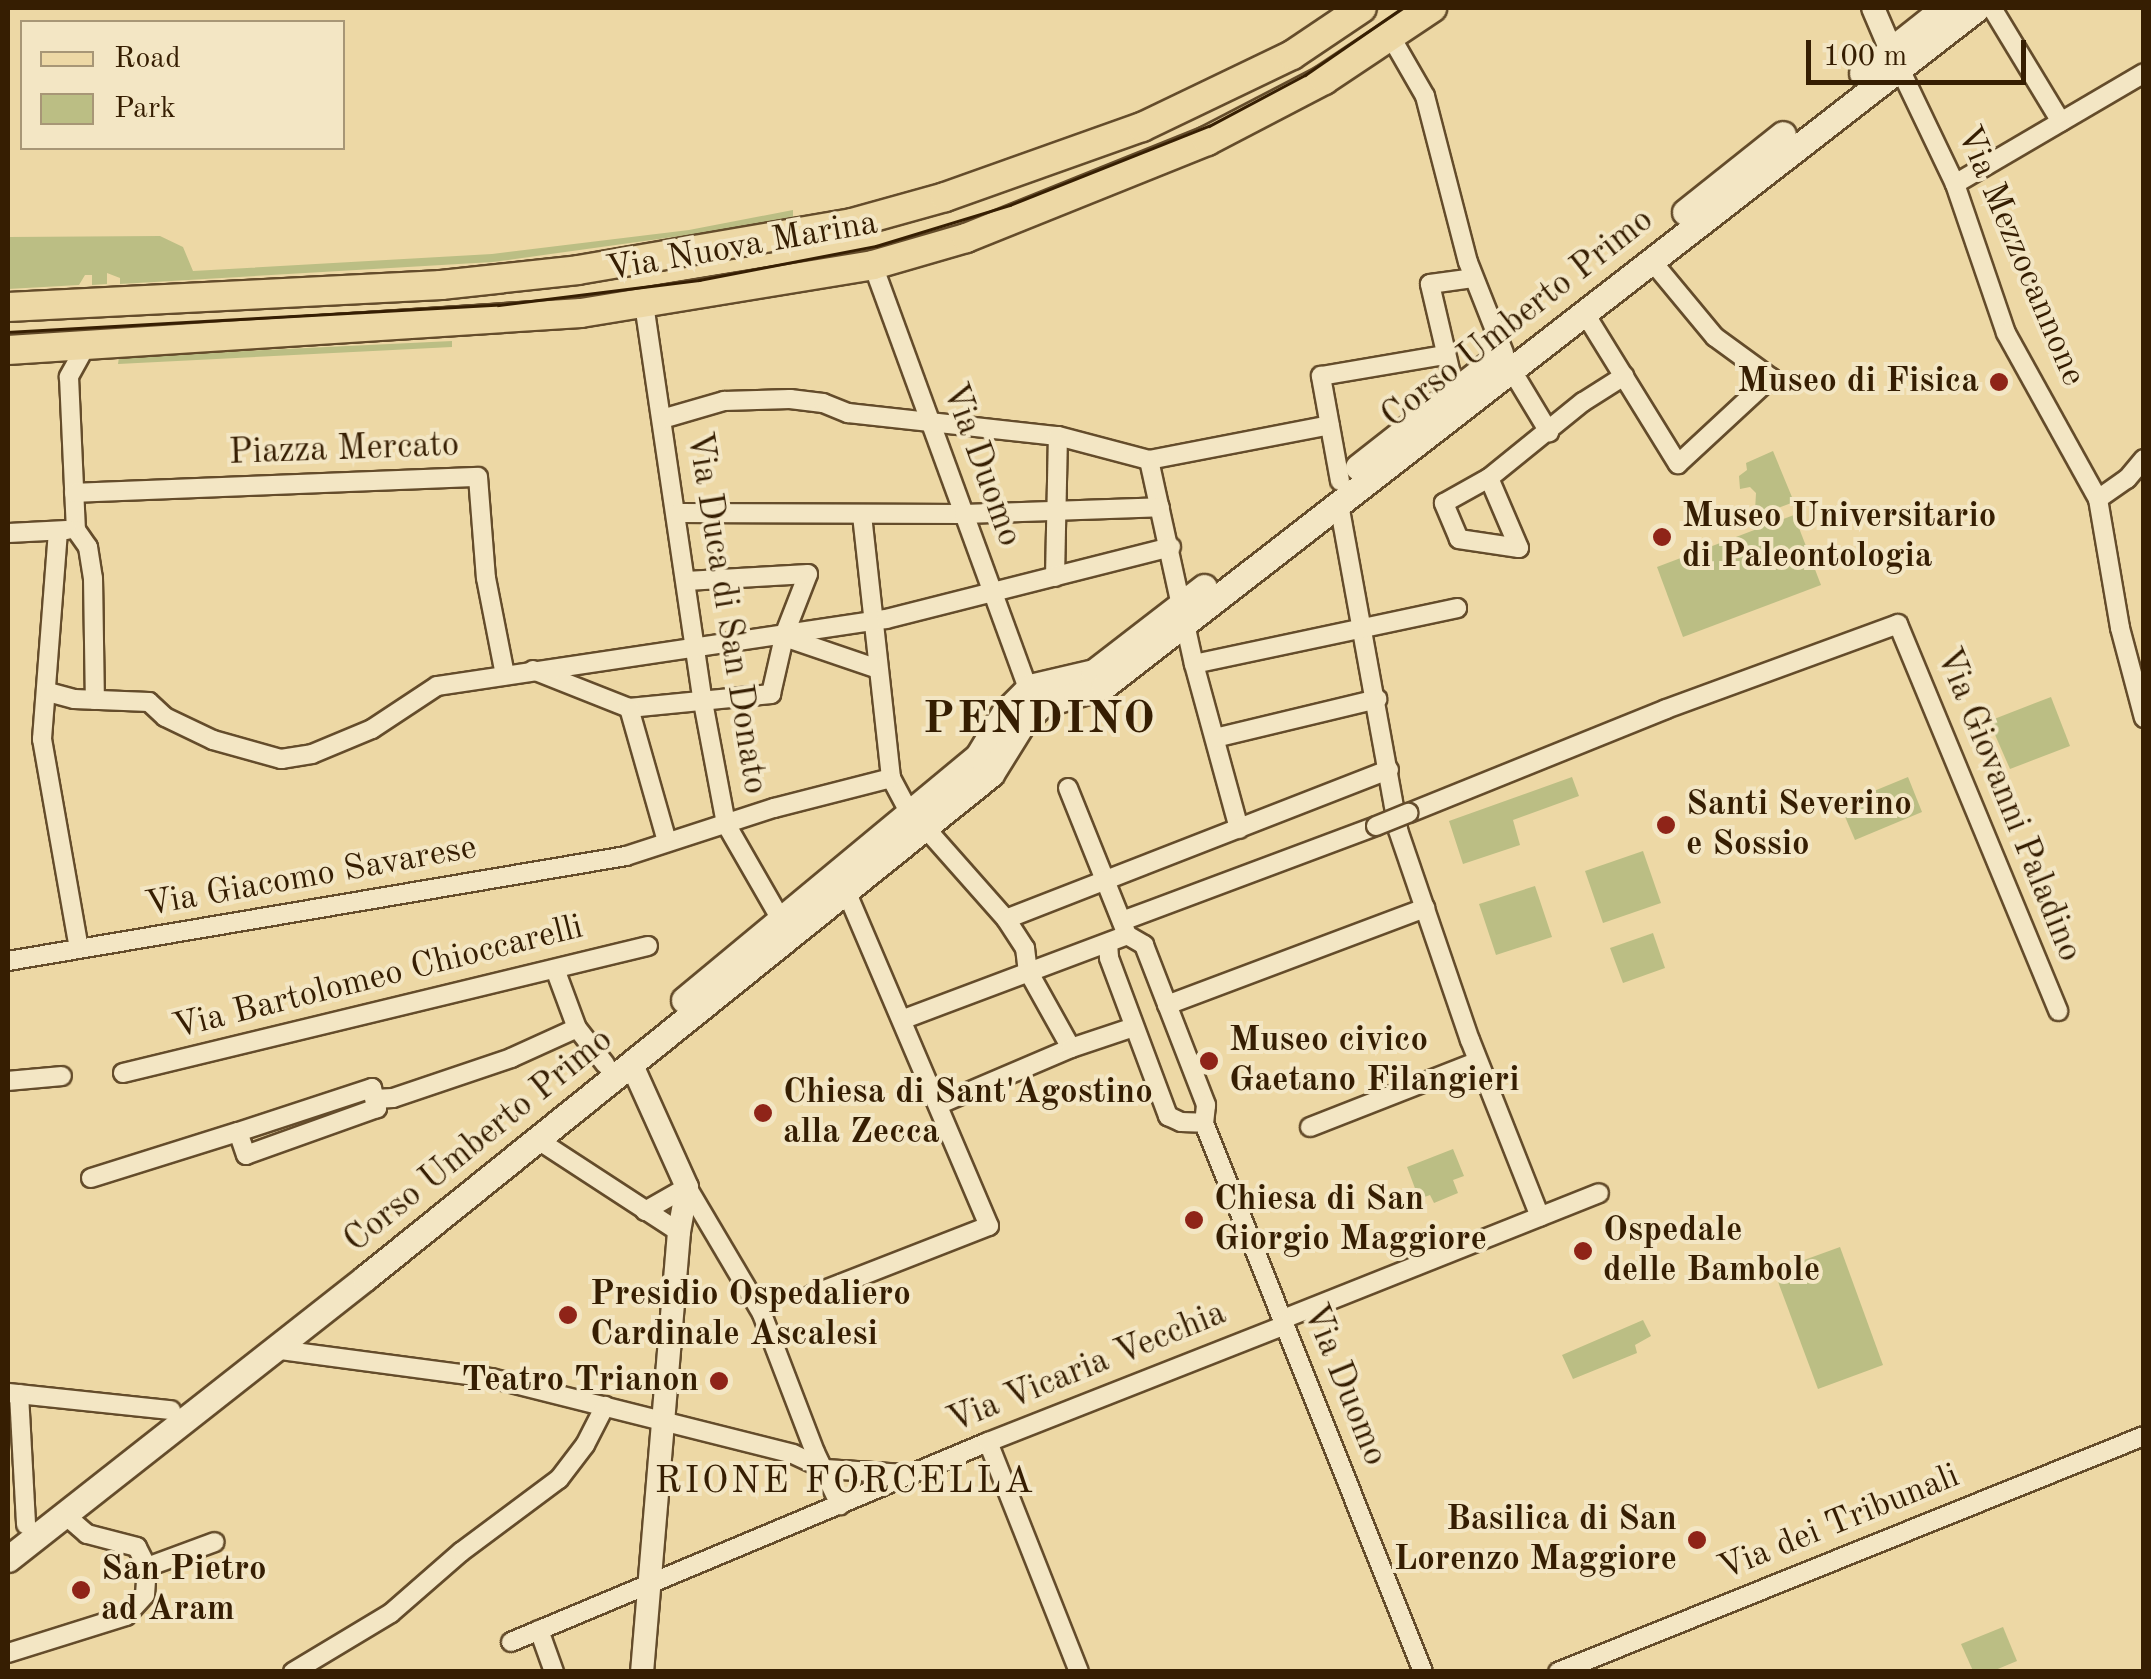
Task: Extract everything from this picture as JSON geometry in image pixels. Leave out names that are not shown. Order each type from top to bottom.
[{"type":"main road","name":"Via Nuova Marina","points":[[8,307],[458,284],[578,270],[852,223],[945,197],[1142,128],[1292,54],[1362,8]]},
{"type":"main road","name":"Via Nuova Marina","points":[[8,350],[332,332],[644,304],[873,265],[966,238],[1149,167],[1259,116],[1392,37],[1432,8]]},
{"type":"main road","name":"Corso Umberto Primo","points":[[1340,492],[1455,390],[1584,312],[1651,260],[1895,59],[1944,8]]},
{"type":"main road","name":"Corso Umberto Primo","points":[[1099,679],[1895,59],[1976,8]]},
{"type":"main road","points":[[984,765],[1004,712],[1028,688],[1046,680],[1099,679]]},
{"type":"main road","points":[[984,765],[1042,705],[1099,679]]},
{"type":"main road","name":"Corso Umberto Primo","points":[[17,1532],[605,1064],[780,918],[918,820],[984,765]]},
{"type":"main road","name":"Corso Umberto Primo","points":[[8,1559],[846,891],[918,820]]},
{"type":"street","points":[[1873,8],[1895,59]]},
{"type":"street","points":[[1992,8],[2061,122]]},
{"type":"street","points":[[1392,37],[1425,96],[1474,278],[1507,361],[1549,432]]},
{"type":"street","name":"Via Mezzocannone","points":[[1895,59],[1954,184],[2006,334],[2098,499],[2120,628],[2144,718]]},
{"type":"street","points":[[1954,184],[2144,73]]},
{"type":"street","points":[[1584,312],[1678,464],[1773,379],[1715,337],[1651,260]]},
{"type":"street","name":"Via Duomo","points":[[873,265],[1028,688]]},
{"type":"street","points":[[1455,390],[1430,284],[1474,278]]},
{"type":"street","name":"Via Duca di San Donato","points":[[644,304],[703,702],[726,824],[780,918]]},
{"type":"street","points":[[79,948],[42,738],[57,579],[74,493],[69,377],[87,344]]},
{"type":"street","points":[[1446,355],[1320,376],[1388,770],[1402,809],[1398,830],[1478,1062],[1540,1217]]},
{"type":"street","points":[[1489,478],[1519,548],[1458,538],[1444,503],[1489,478],[1583,402],[1624,376]]},
{"type":"street","points":[[662,419],[741,399],[790,399],[848,413],[1058,436],[1149,460],[1330,426]]},
{"type":"street","points":[[1055,577],[1058,436]]},
{"type":"street","points":[[2098,499],[2127,479],[2144,459]]},
{"type":"street","points":[[1149,460],[1194,664],[1239,829]]},
{"type":"street","name":"Piazza Mercato","points":[[74,493],[478,478],[486,578],[505,675]]},
{"type":"street","points":[[678,513],[964,514],[1160,507]]},
{"type":"street","points":[[862,515],[891,778],[918,820],[1006,919],[1025,948],[1028,971],[1071,1048]]},
{"type":"street","points":[[8,532],[67,530],[88,547],[94,578],[95,700]]},
{"type":"street","points":[[48,692],[95,700],[149,702],[165,717],[212,740],[281,758],[312,754],[372,729],[437,686],[874,621],[1171,548]]},
{"type":"street","points":[[532,670],[630,708],[771,694],[785,635],[808,574],[686,582]]},
{"type":"street","points":[[1194,664],[1456,608]]},
{"type":"street","name":"Via Giovanni Paladino","points":[[1402,809],[1898,624],[2058,1011]]},
{"type":"street","points":[[785,635],[878,672]]},
{"type":"street","points":[[1214,738],[1377,698]]},
{"type":"street","points":[[630,708],[666,842]]},
{"type":"street","points":[[1006,919],[1388,770]]},
{"type":"street","name":"Via Giacomo Savarese","points":[[8,961],[626,856],[891,778]]},
{"type":"street","name":"Via Duomo","points":[[1068,788],[1125,928],[1144,944],[1206,1105],[1204,1124],[1423,1672]]},
{"type":"street","points":[[904,1019],[1108,943],[1125,928],[1376,826],[1402,809]]},
{"type":"street","points":[[812,1295],[918,1257],[989,1226],[904,1019],[846,891]]},
{"type":"street","points":[[1167,1005],[1424,908]]},
{"type":"street","points":[[1108,943],[1108,958],[1168,1116],[1181,1122],[1204,1124]]},
{"type":"street","name":"Via Bartolomeo Chioccarelli","points":[[123,1074],[648,946]]},
{"type":"street","points":[[555,969],[578,1028],[605,1064]]},
{"type":"street","points":[[940,1104],[1071,1048],[1134,1026]]},
{"type":"street","points":[[91,1178],[238,1132],[246,1155],[377,1108],[374,1099],[392,1098],[510,1058],[578,1028]]},
{"type":"street","points":[[1310,1127],[1478,1062]]},
{"type":"street","points":[[632,1063],[688,1187],[762,1314],[840,1505]]},
{"type":"street","points":[[8,1082],[62,1076]]},
{"type":"street","points":[[535,1138],[679,1232]]},
{"type":"street","points":[[645,1210],[688,1187]]},
{"type":"street","points":[[636,1670],[648,1584],[679,1232],[688,1187]]},
{"type":"street","name":"Via Vicaria Vecchia","points":[[511,1642],[1599,1193]]},
{"type":"street","points":[[272,1349],[491,1378],[793,1454],[825,1470],[914,1474]]},
{"type":"street","points":[[17,1532],[13,1393],[170,1410]]},
{"type":"street","points":[[292,1672],[391,1613],[461,1552],[559,1479],[585,1444],[605,1406]]},
{"type":"street","name":"Via dei Tribunali","points":[[1558,1672],[2144,1436]]},
{"type":"street","points":[[988,1442],[1079,1672]]},
{"type":"street","points":[[8,1653],[130,1614],[146,1595],[147,1566],[134,1544],[87,1534],[65,1515]]},
{"type":"street","points":[[147,1566],[215,1542]]},
{"type":"street","points":[[539,1630],[554,1672]]},
{"type":"green space","points":[[793,210],[793,218],[731,229],[493,262],[120,284],[120,278],[107,273],[107,284],[92,285],[92,275],[85,275],[79,285],[8,289],[8,237],[160,236],[183,247],[193,271],[492,254],[689,230]]},
{"type":"green space","points":[[452,341],[452,347],[118,364],[119,357]]},
{"type":"green space","points":[[1773,451],[1794,502],[1765,513],[1755,511],[1756,493],[1750,487],[1740,489],[1739,476],[1747,470],[1746,463]]},
{"type":"green space","points":[[1794,515],[1821,585],[1683,637],[1657,567]]},
{"type":"green space","points":[[2051,697],[2070,746],[2010,769],[1989,721]]},
{"type":"green space","points":[[1572,777],[1579,796],[1513,820],[1520,845],[1463,864],[1449,821]]},
{"type":"green space","points":[[1908,777],[1922,812],[1855,840],[1840,805]]},
{"type":"green space","points":[[1643,851],[1661,903],[1603,923],[1585,871]]},
{"type":"green space","points":[[1535,886],[1552,937],[1496,955],[1479,904]]},
{"type":"green space","points":[[1653,933],[1665,968],[1623,983],[1610,948]]},
{"type":"green space","points":[[1453,1149],[1464,1176],[1453,1180],[1458,1193],[1434,1203],[1430,1195],[1419,1199],[1407,1167]]},
{"type":"green space","points":[[1840,1247],[1883,1365],[1818,1389],[1774,1271]]},
{"type":"green space","points":[[1643,1320],[1651,1336],[1635,1345],[1637,1353],[1573,1379],[1562,1355]]},
{"type":"green space","points":[[2003,1627],[2017,1661],[1993,1671],[1973,1671],[1961,1644]]},
{"type":"tram line","points":[[8,332],[498,305],[699,280],[876,246],[1010,205],[1209,126],[1305,75],[1402,8]]},
{"type":"place","name":"Museo di Fisica","points":[[1999,382]]},
{"type":"place","name":"Museo Universitario di Paleontologia","points":[[1662,537]]},
{"type":"place","name":"Santi Severino e Sossio","points":[[1666,825]]},
{"type":"place","name":"Museo civico Gaetano Filangieri","points":[[1209,1061]]},
{"type":"place","name":"Chiesa di Sant'Agostino alla Zecca","points":[[763,1113]]},
{"type":"place","name":"Chiesa di San Giorgio Maggiore","points":[[1194,1220]]},
{"type":"place","name":"Ospedale delle Bambole","points":[[1583,1251]]},
{"type":"place","name":"Presidio Ospedaliero Cardinale Ascalesi","points":[[568,1315]]},
{"type":"place","name":"Teatro Trianon","points":[[719,1381]]},
{"type":"place","name":"Basilica di San Lorenzo Maggiore","points":[[1697,1540]]},
{"type":"place","name":"San Pietro ad Aram","points":[[81,1590]]},
{"type":"district","name":"PENDINO","points":[[1040,721]]},
{"type":"district","name":"RIONE FORCELLA","points":[[845,1483]]}]
